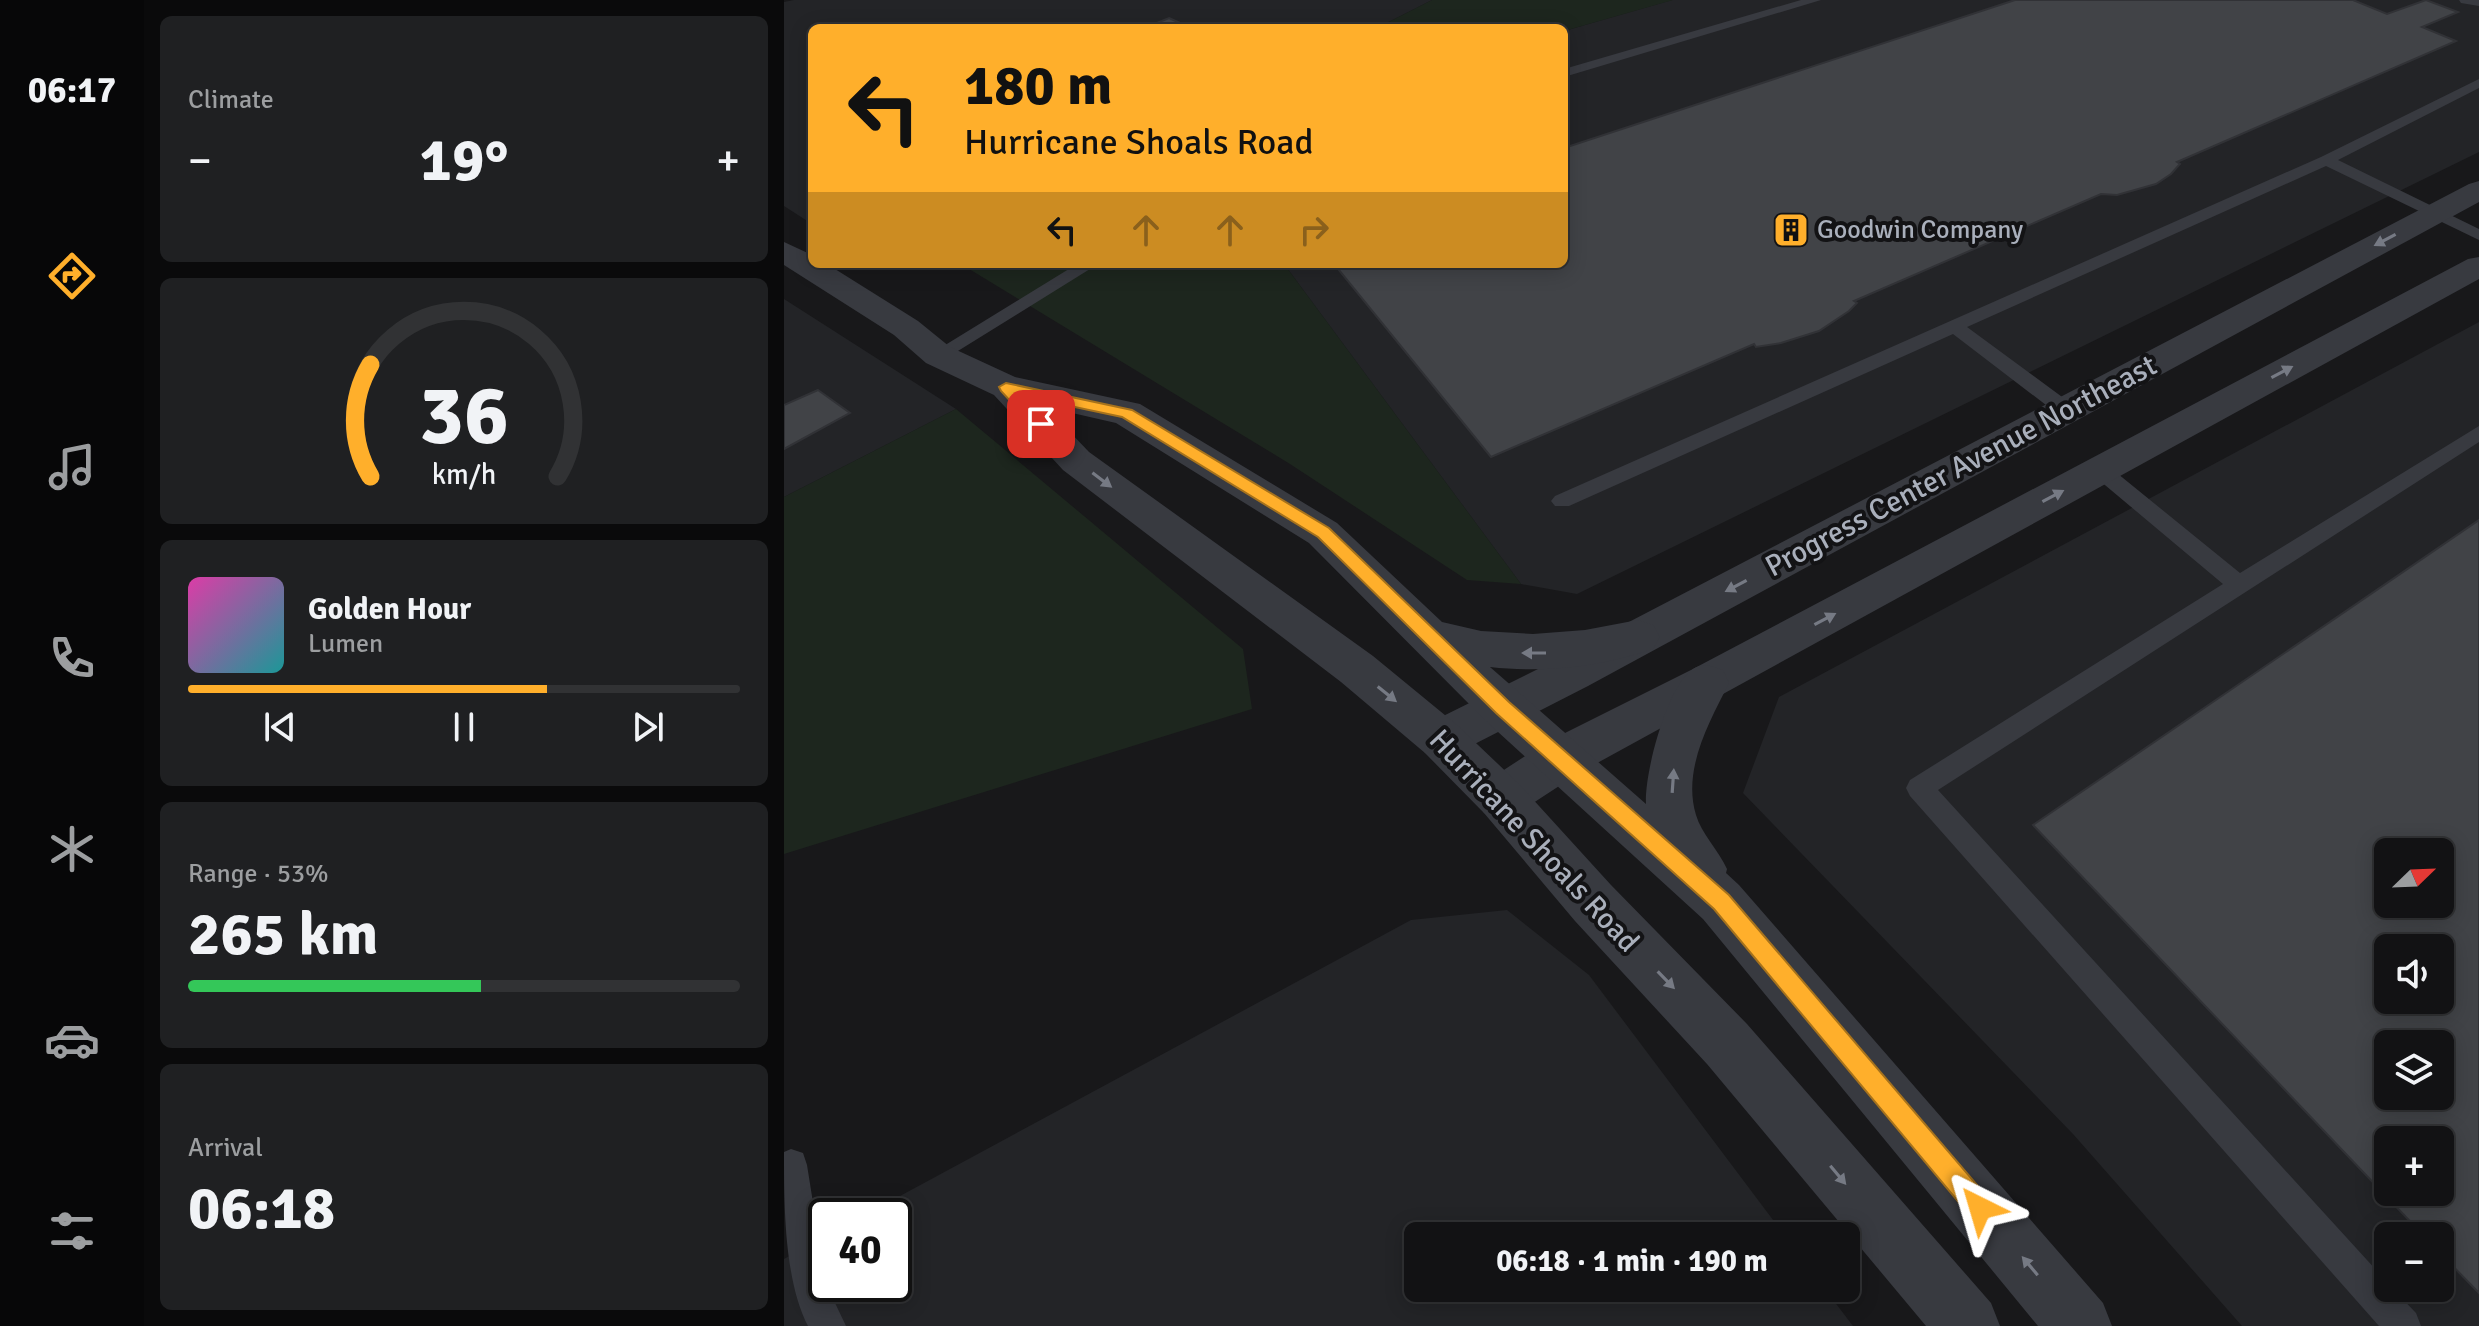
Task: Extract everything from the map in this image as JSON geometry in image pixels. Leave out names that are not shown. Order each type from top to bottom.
[{"type":"street","name":"Progress Center Avenue Northeast","points":[[1441,739],[2479,190]]},
{"type":"street","name":"Hurricane Shoals Road","points":[[789,257],[906,328],[938,355],[1006,387],[1127,413],[1323,533],[1502,707],[1721,902],[2080,1326]]},
{"type":"street","points":[[1501,798],[1562,758],[1707,683],[2479,266]]},
{"type":"street","name":"Hurricane Shoals Road","points":[[1006,387],[1076,461],[1357,669],[1441,739],[1501,798],[1593,903],[1727,1044],[1968,1326]]},
{"type":"street","points":[[1428,635],[1461,647],[1533,654],[1567,651],[1638,637]]},
{"type":"street","points":[[1707,683],[1692,704],[1680,736],[1672,775],[1671,816],[1721,902]]},
{"type":"lane","points":[[1568,72],[1815,0]]},
{"type":"lane","points":[[2465,0],[2479,2]]},
{"type":"lane","points":[[1562,501],[2326,160],[2479,83]]},
{"type":"lane","points":[[2326,160],[2479,235]]},
{"type":"lane","points":[[938,355],[1082,268]]},
{"type":"lane","points":[[1954,326],[2066,410]]},
{"type":"lane","points":[[2403,1326],[1919,788],[2479,433]]},
{"type":"lane","points":[[2100,470],[2239,585]]},
{"type":"lane","points":[[791,1165],[814,1303],[828,1326]]},
{"type":"shaded area","points":[[1432,0],[1385,24],[808,24],[808,221],[784,206],[784,2]]},
{"type":"shaded area","points":[[1432,0],[1673,0],[1568,30],[1568,24],[1385,24]]},
{"type":"shaded area","points":[[1672,0],[2479,0],[2479,152],[1577,594],[1521,584],[1287,268],[1568,268],[1568,30]]},
{"type":"shaded area","points":[[968,268],[1287,268],[1521,584],[1467,580],[1290,464]]},
{"type":"shaded area","points":[[784,299],[956,409],[784,497]]},
{"type":"shaded area","points":[[2479,322],[2479,1326],[2242,1326],[2073,1134],[1743,793],[1779,697]]},
{"type":"shaded area","points":[[956,409],[1243,649],[1252,709],[784,854],[784,497]]},
{"type":"shaded area","points":[[1507,910],[1589,975],[1774,1222],[1404,1222],[1404,1302],[1835,1302],[1853,1326],[784,1326],[784,1259],[808,1246],[808,1302],[912,1302],[912,1198],[896,1198],[1411,920]]},
{"type":"building","name":"Goodwin Company","points":[[2015,0],[2353,0],[2387,14],[2426,0],[2458,12],[2422,27],[2456,41],[2177,162],[2180,164],[2171,174],[2156,184],[2117,195],[2101,194],[1854,301],[1857,303],[1849,311],[1819,331],[1781,343],[1756,347],[1754,344],[1491,457],[1337,268],[1568,268],[1568,147]]},
{"type":"building","points":[[1169,18],[1182,24],[1154,24]]},
{"type":"building","points":[[818,390],[850,413],[784,449],[784,405]]},
{"type":"building","points":[[2479,520],[2479,1293],[2454,1267],[2454,1222],[2411,1222],[2395,1206],[2454,1206],[2454,1126],[2374,1126],[2374,1183],[2033,825]]},
{"type":"place","name":"Goodwin Company","points":[[1791,230]]},
{"type":"route","points":[[1041,424],[1006,387],[1127,413],[1323,533],[1502,707],[1721,902],[1980,1208]]}]
